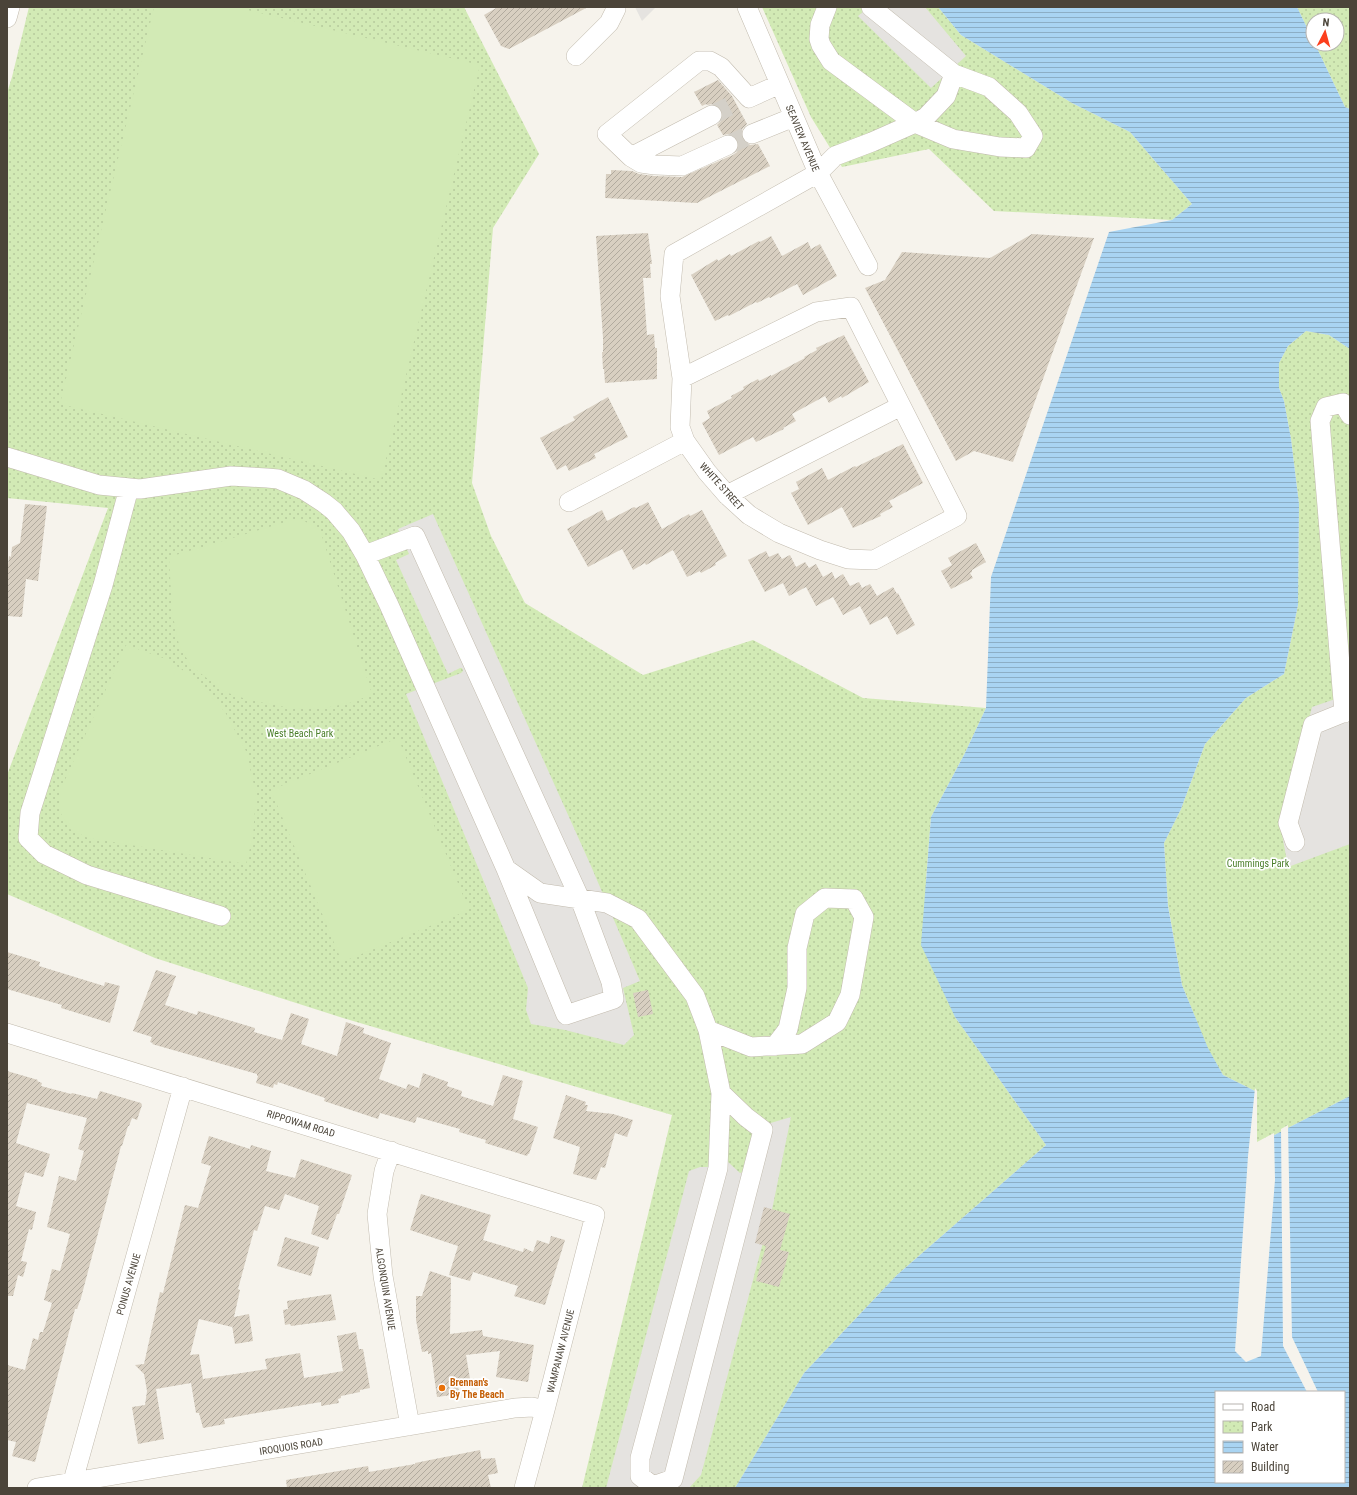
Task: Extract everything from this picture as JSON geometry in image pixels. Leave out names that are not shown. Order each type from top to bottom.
[{"type":"street","points":[[7,18],[10,7]]},
{"type":"street","points":[[576,56],[609,22],[616,9],[615,7]]},
{"type":"street","name":"SEAVIEW AVENUE","points":[[747,7],[818,174],[868,266]]},
{"type":"street","points":[[827,7],[820,25],[819,39],[831,61],[915,124],[953,139],[1000,147],[1026,148],[1033,136],[1018,113],[989,88],[954,74],[871,7]]},
{"type":"street","points":[[728,145],[682,166],[655,165],[641,163],[631,157],[607,134],[699,61],[710,61],[721,67],[742,101],[780,84]]},
{"type":"street","points":[[818,174],[835,156],[915,124],[926,117],[946,96],[954,74]]},
{"type":"street","points":[[631,157],[712,115]]},
{"type":"street","points":[[752,134],[794,117]]},
{"type":"street","name":"WHITE STREET","points":[[818,174],[674,254],[670,296],[682,378],[680,426],[685,441],[707,472],[749,515],[779,533],[820,550],[848,559],[874,560],[957,516],[901,406]]},
{"type":"street","points":[[682,378],[816,312],[851,307],[901,406],[727,494]]},
{"type":"street","points":[[1295,842],[1288,823],[1313,725],[1347,712],[1320,421],[1326,407],[1337,404],[1343,403],[1350,415]]},
{"type":"street","points":[[569,502],[685,441]]},
{"type":"street","points":[[7,457],[99,485],[140,489],[231,476],[255,476],[278,479],[304,490],[324,503],[343,521],[358,541],[365,555],[390,605],[506,868],[566,1015],[614,999],[611,982],[580,899],[415,536],[365,555]]},
{"type":"street","points":[[129,488],[103,585],[30,813],[28,838],[44,854],[86,875],[221,916]]},
{"type":"street","points":[[506,868],[540,893],[607,903],[638,919],[695,996],[708,1030],[720,1093],[718,1168],[640,1458],[640,1476],[653,1486],[673,1479],[763,1130],[746,1117],[720,1093]]},
{"type":"street","points":[[708,1030],[750,1047],[775,1046],[802,1044],[836,1022],[850,995],[864,917],[854,899],[825,898],[805,914],[796,948],[797,988],[790,1022],[788,1029],[775,1046]]},
{"type":"street","name":"RIPPOWAM ROAD","points":[[7,1033],[595,1214]]},
{"type":"street","name":"PONUS AVENUE","points":[[73,1481],[183,1087]]},
{"type":"street","name":"ALGONQUIN AVENUE","points":[[391,1151],[384,1172],[377,1214],[383,1276],[410,1426]]},
{"type":"street","name":"WAMPANAW AVENUE","points":[[524,1488],[595,1214]]},
{"type":"street","name":"IROQUOIS ROAD","points":[[37,1488],[515,1408],[532,1407],[545,1410]]},
{"type":"green space","name":"West Beach Park","points":[[29,7],[464,7],[539,154],[493,228],[472,483],[491,536],[525,603],[643,675],[753,640],[863,698],[986,708],[965,753],[931,817],[926,880],[955,1017],[1046,1145],[897,1275],[804,1373],[735,1488],[582,1488],[672,1115],[343,1018],[155,958],[7,894],[7,775],[108,508],[7,498],[7,93]]},
{"type":"green space","points":[[154,7],[235,7],[480,65],[381,480],[60,404]]},
{"type":"green space","points":[[762,7],[938,7],[961,35],[1072,103],[1130,132],[1192,204],[1172,220],[994,211],[929,149],[842,167],[811,117]]},
{"type":"green space","points":[[1297,7],[1350,7],[1350,109],[1345,107],[1319,52],[1345,52],[1345,12],[1305,12],[1305,24]]},
{"type":"green space","name":"Cummings Park","points":[[1306,331],[1329,335],[1350,349],[1350,1096],[1255,1145],[1255,1091],[1223,1075],[1208,1049],[1182,985],[1168,905],[1164,843],[1181,809],[1205,744],[1246,698],[1284,674],[1298,605],[1299,504],[1291,439],[1284,401],[1279,388],[1279,363],[1288,346]]},
{"type":"green space","points":[[299,518],[320,530],[372,694],[354,702],[320,709],[290,708],[249,700],[225,692],[191,666],[179,645],[172,612],[169,557]]},
{"type":"green space","points":[[126,645],[166,659],[196,679],[225,712],[246,751],[256,794],[253,836],[246,864],[88,838],[70,829],[60,812],[60,791]]},
{"type":"green space","points":[[398,738],[469,910],[342,962],[271,790]]},
{"type":"shaded area","points":[[635,7],[656,7],[642,21]]},
{"type":"shaded area","points":[[869,7],[925,7],[966,56],[931,88],[858,16]]},
{"type":"shaded area","points":[[433,514],[591,866],[640,981],[623,988],[634,1035],[624,1045],[565,1030],[531,1024],[526,1010],[528,988],[406,694],[463,671],[462,668],[460,668],[448,674],[396,560],[409,554],[398,529]]},
{"type":"shaded area","points":[[1350,694],[1350,844],[1288,867],[1281,829],[1312,707]]},
{"type":"shaded area","points":[[791,1117],[773,1205],[701,1475],[689,1488],[606,1488],[689,1171],[700,1167],[707,1167],[728,1162],[740,1173],[743,1172],[753,1139],[753,1128]]},
{"type":"water","points":[[938,7],[1297,7],[1305,24],[1305,52],[1319,52],[1345,107],[1350,109],[1350,349],[1329,335],[1306,331],[1288,346],[1279,363],[1279,388],[1284,401],[1291,439],[1299,504],[1298,605],[1284,674],[1246,698],[1205,744],[1181,809],[1164,843],[1168,906],[1182,985],[1208,1048],[1223,1075],[1255,1091],[1255,1145],[1350,1096],[1350,1488],[735,1488],[804,1373],[897,1275],[1046,1145],[955,1017],[921,945],[931,817],[965,753],[986,708],[991,577],[1109,232],[1172,220],[1192,204],[1130,132],[1072,103],[961,35]]},
{"type":"pier","points":[[1255,1088],[1257,1091],[1257,1142],[1274,1133],[1275,1180],[1261,1356],[1246,1362],[1235,1351],[1248,1156]]},
{"type":"pier","points":[[1288,1125],[1292,1337],[1318,1391],[1306,1391],[1283,1346],[1281,1129]]},
{"type":"building","points":[[498,7],[588,7],[509,49],[501,46],[484,15]]},
{"type":"building","points":[[718,80],[732,96],[747,124],[741,132],[742,138],[750,145],[758,144],[770,166],[697,203],[605,198],[606,174],[611,174],[611,170],[632,171],[639,174],[654,176],[682,177],[737,152],[739,146],[738,140],[729,134],[723,135],[717,125],[723,116],[722,110],[713,104],[706,104],[702,106],[694,92]]},
{"type":"building","points":[[648,233],[652,264],[650,264],[651,278],[643,278],[647,335],[654,334],[655,348],[657,348],[657,379],[605,383],[596,236]]},
{"type":"building","points":[[1032,234],[1094,238],[1013,462],[974,451],[956,461],[865,288],[885,280],[902,252],[990,258]]},
{"type":"building","points":[[771,236],[782,256],[808,242],[811,249],[820,244],[837,276],[803,295],[797,284],[770,298],[769,297],[757,303],[756,302],[729,316],[728,315],[715,321],[691,275],[717,259],[718,261],[730,254],[731,256]]},
{"type":"building","points":[[844,335],[869,382],[842,398],[841,396],[829,403],[825,396],[792,414],[796,421],[783,428],[784,429],[756,442],[753,437],[719,455],[702,423],[710,418],[707,411],[732,398],[731,396],[744,389],[743,387],[758,379],[759,381],[771,376],[805,358],[804,357],[817,350],[816,348]]},
{"type":"building","points":[[608,397],[628,437],[594,454],[596,458],[569,471],[566,465],[557,470],[540,438],[575,420],[573,417]]},
{"type":"building","points":[[903,444],[923,483],[889,501],[893,507],[880,514],[881,516],[853,528],[842,507],[808,525],[791,493],[799,489],[796,482],[822,468],[828,480]]},
{"type":"building","points":[[648,502],[662,529],[689,514],[690,516],[702,510],[727,556],[715,563],[716,565],[701,573],[700,571],[687,577],[673,550],[646,565],[645,563],[633,570],[622,549],[588,567],[567,529],[602,510],[607,521],[634,507],[636,508]]},
{"type":"building","points":[[25,504],[47,506],[38,581],[26,579],[22,617],[7,616],[7,575],[9,556],[11,557],[12,547],[20,543]]},
{"type":"building","points":[[976,543],[986,562],[972,570],[970,573],[973,578],[951,589],[941,571],[952,565],[948,558]]},
{"type":"building","points":[[766,551],[769,557],[778,553],[782,559],[790,555],[796,567],[805,562],[809,568],[816,564],[823,577],[832,572],[835,579],[843,574],[850,586],[859,582],[862,588],[870,584],[877,596],[893,587],[897,594],[898,593],[915,625],[897,635],[887,616],[870,625],[860,606],[843,615],[833,597],[816,606],[806,587],[789,596],[783,583],[765,592],[748,560]]},
{"type":"building","points":[[7,952],[40,962],[39,966],[104,986],[105,982],[120,986],[110,1023],[61,1008],[62,1005],[7,989]]},
{"type":"building","points":[[156,970],[176,976],[165,1005],[197,1015],[198,1011],[255,1028],[254,1032],[282,1040],[291,1013],[309,1019],[301,1044],[337,1056],[346,1022],[364,1028],[363,1033],[391,1043],[379,1079],[406,1089],[408,1084],[419,1088],[423,1073],[448,1082],[447,1086],[462,1091],[461,1096],[493,1106],[503,1075],[523,1081],[513,1119],[538,1127],[529,1154],[527,1156],[485,1143],[486,1140],[459,1132],[460,1129],[417,1117],[415,1123],[380,1113],[378,1119],[324,1101],[325,1098],[278,1082],[277,1085],[274,1084],[273,1088],[256,1083],[258,1076],[257,1074],[152,1044],[153,1043],[150,1042],[152,1037],[133,1031]]},
{"type":"building","points":[[648,990],[653,1014],[638,1017],[633,993]]},
{"type":"building","points":[[7,1071],[38,1080],[37,1081],[42,1083],[41,1086],[71,1094],[97,1099],[100,1091],[141,1103],[142,1105],[137,1120],[132,1118],[121,1146],[81,1298],[77,1309],[75,1309],[35,1462],[12,1456],[16,1442],[7,1440],[7,1365],[25,1370],[33,1338],[38,1340],[40,1332],[43,1332],[52,1303],[44,1300],[52,1269],[60,1271],[70,1234],[47,1227],[59,1176],[76,1181],[84,1151],[78,1149],[87,1118],[27,1103],[16,1143],[50,1154],[43,1177],[25,1172],[16,1206],[36,1212],[32,1230],[29,1229],[21,1261],[27,1262],[23,1277],[18,1275],[13,1296],[7,1296]]},
{"type":"building","points":[[566,1095],[586,1102],[585,1105],[588,1105],[586,1111],[613,1114],[633,1120],[627,1137],[615,1133],[605,1168],[601,1167],[596,1180],[573,1174],[580,1147],[553,1138]]},
{"type":"building","points":[[209,1136],[250,1149],[251,1145],[271,1151],[266,1171],[295,1178],[301,1159],[352,1175],[339,1214],[337,1214],[328,1240],[311,1234],[319,1206],[285,1194],[279,1210],[265,1206],[257,1231],[254,1230],[238,1289],[240,1290],[234,1317],[249,1314],[253,1341],[235,1344],[232,1325],[232,1327],[199,1319],[190,1355],[199,1354],[203,1379],[267,1369],[265,1359],[300,1353],[304,1378],[343,1371],[337,1336],[356,1332],[359,1349],[363,1349],[370,1388],[341,1396],[341,1398],[338,1399],[339,1403],[321,1406],[321,1402],[262,1412],[224,1419],[225,1424],[203,1428],[199,1413],[196,1413],[191,1383],[156,1389],[164,1439],[138,1444],[132,1407],[145,1405],[147,1391],[144,1374],[135,1365],[144,1364],[160,1292],[163,1293],[185,1205],[198,1208],[211,1166],[201,1163]]},
{"type":"building","points":[[421,1194],[491,1215],[483,1240],[523,1252],[524,1248],[533,1252],[537,1240],[549,1244],[551,1236],[565,1240],[545,1305],[514,1296],[518,1286],[473,1272],[470,1281],[449,1275],[458,1246],[410,1230]]},
{"type":"building","points":[[764,1207],[790,1214],[780,1250],[789,1252],[779,1287],[756,1281],[766,1246],[755,1243]]},
{"type":"building","points":[[285,1237],[319,1247],[311,1276],[277,1266]]},
{"type":"building","points":[[430,1271],[451,1278],[450,1334],[482,1330],[483,1336],[534,1345],[528,1382],[496,1377],[500,1351],[466,1355],[470,1379],[462,1380],[463,1384],[458,1385],[459,1394],[437,1397],[431,1353],[428,1354],[428,1351],[422,1352],[416,1320],[416,1296],[422,1296]]},
{"type":"building","points":[[331,1294],[336,1320],[291,1326],[290,1324],[285,1325],[283,1310],[288,1309],[287,1301]]},
{"type":"building","points":[[480,1450],[482,1462],[482,1459],[495,1458],[498,1473],[488,1475],[491,1488],[287,1488],[286,1480],[368,1466],[369,1472]]},
{"type":"tunnel","points":[[712,115],[736,103]]},
{"type":"tunnel","points":[[728,145],[752,134]]},
{"type":"place","name":"Brennan's By The Beach","points":[[442,1388]]}]
